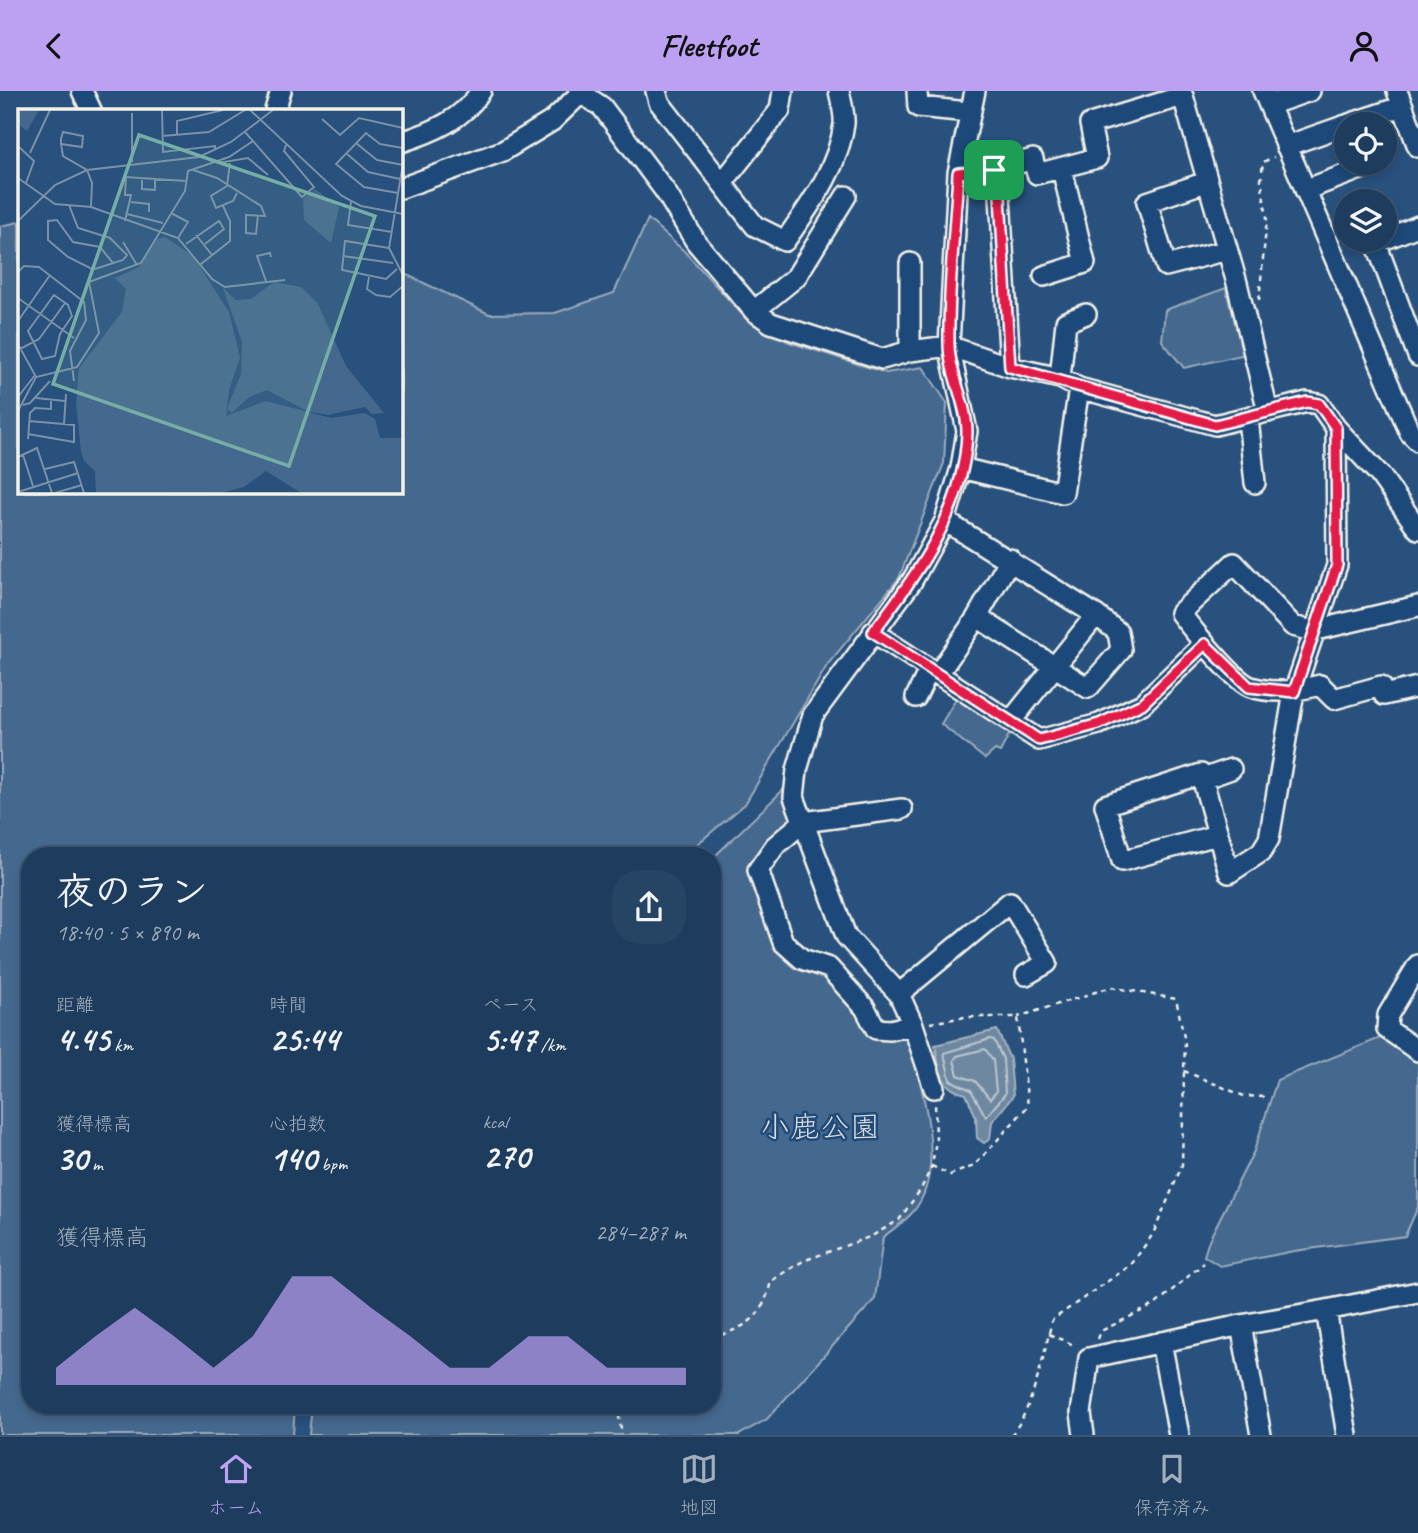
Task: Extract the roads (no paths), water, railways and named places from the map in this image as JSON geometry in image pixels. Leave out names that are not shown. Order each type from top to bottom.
[{"type":"street","points":[[82,91],[91,109]]},
{"type":"street","points":[[275,109],[281,91]]},
{"type":"street","points":[[402,142],[448,123],[472,104],[481,91]]},
{"type":"street","points":[[656,91],[659,102],[755,226],[785,241],[821,191],[837,152],[845,121],[839,91]]},
{"type":"street","points":[[723,182],[780,110],[783,91]]},
{"type":"street","points":[[918,91],[918,107],[969,112]]},
{"type":"street","points":[[934,1088],[914,1025],[899,994],[846,936],[794,797],[797,770],[813,715],[912,581],[946,521],[961,468],[967,431],[949,346],[958,173],[975,91]]},
{"type":"street","points":[[1310,91],[1266,98],[1410,433],[1418,441]]},
{"type":"street","points":[[402,188],[503,151],[552,121],[581,93],[601,107],[665,191],[696,242],[754,311],[771,323],[882,359],[910,351],[949,346],[1010,367],[1059,379],[1079,388],[1215,425],[1248,419],[1307,402],[1319,404],[1336,428],[1380,475],[1416,526],[1418,547]]},
{"type":"street","points":[[958,173],[994,170],[1033,159],[1037,174],[1097,158],[1090,124],[1183,96],[1245,316],[1268,412]]},
{"type":"street","points":[[1373,112],[1400,98],[1418,147]]},
{"type":"street","points":[[1287,148],[1334,130]]},
{"type":"street","points":[[1044,276],[1085,263],[1062,169]]},
{"type":"street","points":[[994,170],[1000,196],[1010,367]]},
{"type":"street","points":[[1305,190],[1345,175]]},
{"type":"street","points":[[1206,182],[1147,202],[1166,266],[1227,250]]},
{"type":"street","points":[[754,311],[796,277],[846,196]]},
{"type":"street","points":[[1418,226],[1376,243],[1418,356]]},
{"type":"street","points":[[910,263],[910,351]]},
{"type":"street","points":[[1059,379],[1066,322],[1086,314]]},
{"type":"street","points":[[961,468],[1062,493],[1079,388]]},
{"type":"street","points":[[1248,419],[1255,483]]},
{"type":"street","points":[[1217,835],[1122,861],[1105,806],[1200,774],[1229,873],[1261,852],[1269,839],[1294,692],[1312,631],[1337,565],[1336,428]]},
{"type":"street","points":[[946,521],[1096,615],[1118,632],[1121,650],[1088,688],[977,617]]},
{"type":"street","points":[[916,697],[977,617],[1010,559]]},
{"type":"street","points":[[1418,605],[1312,631],[1293,626],[1234,563],[1180,613],[1205,644],[1249,687],[1294,692],[1320,685],[1334,699],[1381,686],[1384,695],[1418,687]]},
{"type":"street","points":[[1011,721],[1096,615]]},
{"type":"street","points":[[873,632],[1039,740],[1099,724],[1142,704],[1205,644]]},
{"type":"street","points":[[1203,779],[1231,769]]},
{"type":"street","points":[[902,809],[803,822],[775,846],[758,870],[783,942],[802,960],[829,968],[865,1008],[876,1029],[890,1030],[914,1025]]},
{"type":"street","points":[[899,994],[1010,902],[1047,963],[1026,975]]},
{"type":"street","points":[[1418,964],[1388,1015],[1387,1029],[1418,1051]]},
{"type":"street","points":[[1084,1435],[1081,1413],[1089,1358],[1241,1325],[1418,1292]]},
{"type":"street","points":[[1326,1310],[1347,1435]]},
{"type":"street","points":[[1241,1325],[1261,1435]]},
{"type":"street","points":[[1161,1342],[1179,1435]]},
{"type":"water","points":[[997,1030],[1010,1059],[1013,1096],[992,1122],[990,1139],[984,1143],[977,1138],[976,1117],[966,1094],[950,1088],[942,1077],[935,1045]]},
{"type":"park label","name":"小鹿公園","points":[[820,1127]]}]
